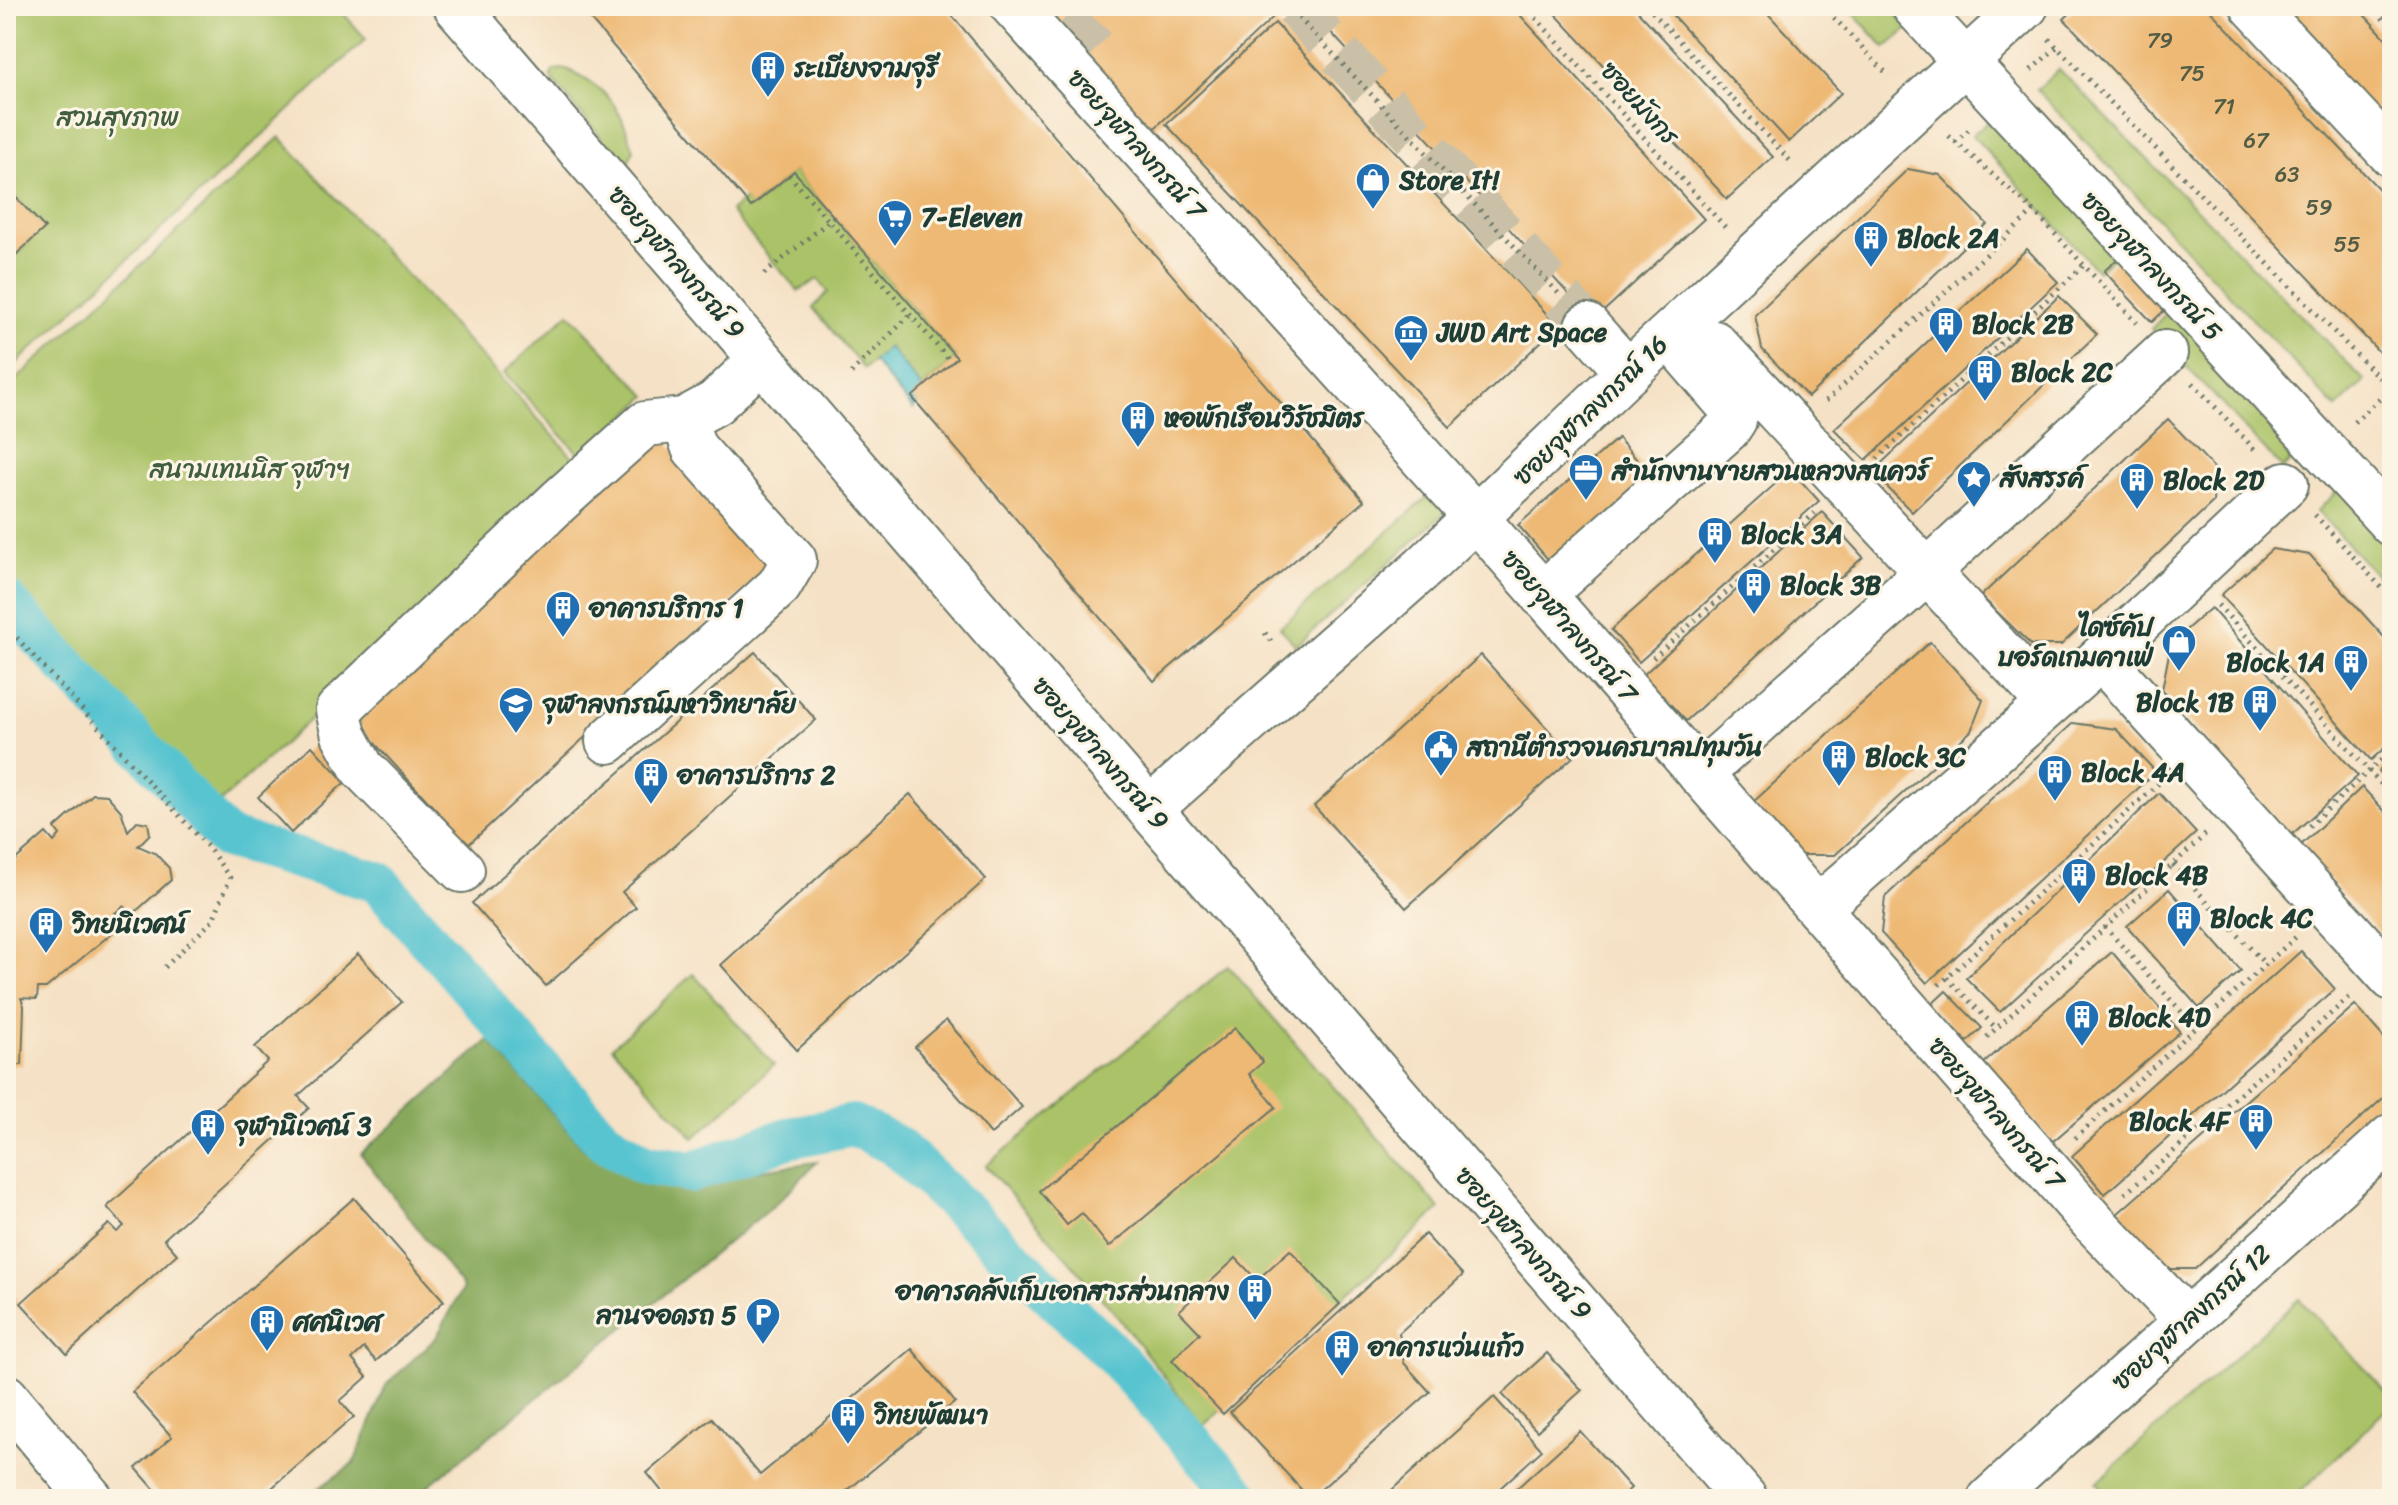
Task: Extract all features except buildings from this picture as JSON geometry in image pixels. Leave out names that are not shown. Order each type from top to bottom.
[{"type":"street","name":"ซอยจุฬาลงกรณ์ 9","points":[[456,6],[1745,1499]]},
{"type":"street","name":"ซอยจุฬาลงกรณ์ 7","points":[[1013,6],[1062,54],[1476,519],[2093,1222],[2187,1320]]},
{"type":"street","name":"ซอยจุฬาลงกรณ์ 5","points":[[1914,6],[2392,524]]},
{"type":"street","name":"ซอยจุฬาลงกรณ์ 16","points":[[1150,809],[1476,519],[1628,372],[2026,6]]},
{"type":"street","points":[[2253,6],[2392,155]]},
{"type":"street","points":[[1576,314],[1628,372]]},
{"type":"street","points":[[1542,595],[1728,429],[1734,420],[1733,410],[1668,335]]},
{"type":"street","points":[[1714,343],[2049,703]]},
{"type":"street","points":[[1700,774],[1927,572],[2165,353]]},
{"type":"street","points":[[462,870],[362,768],[344,735],[338,710],[549,510],[645,424],[684,420],[715,403],[761,360]]},
{"type":"street","points":[[608,741],[779,586],[794,560],[694,448],[684,420]]},
{"type":"street","points":[[1818,908],[2101,658],[2286,484]]},
{"type":"street","points":[[2101,658],[2388,973]]},
{"type":"street","name":"ซอยจุฬาลงกรณ์ 12","points":[[1990,1499],[2392,1136]]},
{"type":"street","points":[[6,1397],[91,1499]]},
{"type":"path","points":[[1288,6],[1576,314]]},
{"type":"path","name":"ซอยมังกร","points":[[1525,6],[1725,227]]},
{"type":"path","points":[[1647,6],[1795,167]]},
{"type":"path","points":[[1823,6],[1886,73]]},
{"type":"path","points":[[2371,6],[2392,28]]},
{"type":"path","points":[[2057,47],[2391,389],[2352,424]]},
{"type":"path","points":[[789,175],[831,219],[952,363]]},
{"type":"path","points":[[1706,206],[1713,200]]},
{"type":"path","points":[[1795,430],[2034,211]]},
{"type":"path","points":[[764,274],[831,219]]},
{"type":"path","points":[[851,373],[910,315]]},
{"type":"path","points":[[2191,574],[2392,796]]},
{"type":"path","points":[[6,626],[208,847],[230,878],[213,920],[161,971]]},
{"type":"path","points":[[2278,853],[2392,750]]},
{"type":"path","points":[[1909,1013],[2189,755]]},
{"type":"path","points":[[1956,1066],[2236,806]]},
{"type":"path","points":[[2173,865],[2266,965]]},
{"type":"path","points":[[2045,1166],[2329,908]]},
{"type":"path","points":[[2105,927],[2196,1028]]},
{"type":"path","points":[[2093,1222],[2388,973]]},
{"type":"path","points":[[1947,978],[1996,1028]]},
{"type":"green space","name":"สวนสุขภาพ","points":[[6,6],[337,6],[366,39],[6,373],[6,265],[44,228],[6,187]]},
{"type":"green space","points":[[1847,6],[1888,6],[1909,28],[1885,48]]},
{"type":"green space","points":[[567,69],[594,85],[617,110],[634,150],[627,164],[621,161],[550,77],[554,70]]},
{"type":"green space","points":[[2059,69],[2365,381],[2336,408],[2037,90]]},
{"type":"green space","points":[[1993,117],[2118,252],[2098,271],[1972,135]]},
{"type":"green space","name":"สนามเทนนิส จุฬาฯ","points":[[280,137],[583,468],[215,807],[6,579],[6,389]]},
{"type":"green space","points":[[794,171],[957,358],[922,388],[889,348],[864,369],[813,308],[828,292],[818,279],[798,291],[730,211],[745,199],[752,207]]},
{"type":"green space","points":[[2171,308],[2304,448],[2283,469],[2151,329]]},
{"type":"green space","points":[[569,313],[647,396],[582,457],[504,373]]},
{"type":"green space","points":[[2341,488],[2392,545],[2392,592],[2317,511]]},
{"type":"green space","points":[[1433,492],[1450,508],[1296,646],[1280,627]]},
{"type":"green space","points":[[1228,966],[1440,1209],[1203,1426],[1109,1306],[986,1166]]},
{"type":"green space","points":[[693,974],[774,1065],[694,1138],[612,1047]]},
{"type":"green space","points":[[489,1040],[586,1151],[642,1178],[691,1185],[754,1171],[817,1162],[778,1202],[412,1499],[304,1499],[354,1463],[386,1385],[436,1338],[463,1288],[361,1154]]},
{"type":"green space","points":[[2299,1299],[2392,1398],[2392,1404],[2293,1499],[2112,1499],[2097,1482]]},
{"type":"water","points":[[889,347],[922,388],[913,397],[918,404],[913,409],[873,361]]},
{"type":"waterway","points":[[6,601],[226,838],[378,882],[603,1139],[644,1164],[691,1172],[788,1138],[853,1125],[896,1146],[1114,1355],[1242,1499]]},
{"type":"tunnel","points":[[1065,51],[1105,6]]},
{"type":"tunnel","points":[[1296,6],[1587,326]]},
{"type":"place","name":"ระเบียงจามจุรี","points":[[768,99]]},
{"type":"place","name":"Store It!","points":[[1373,211]]},
{"type":"place","name":"7-Eleven","points":[[895,248]]},
{"type":"place","name":"Block 2A","points":[[1871,269]]},
{"type":"place","name":"Block 2B","points":[[1946,355]]},
{"type":"place","name":"JWD Art Space","points":[[1411,363]]},
{"type":"place","name":"Block 2C","points":[[1985,403]]},
{"type":"place","name":"หอพักเรือนวิรัชมิตร","points":[[1138,449]]},
{"type":"place","name":"สำนักงานขายสวนหลวงสแควร์","points":[[1586,502]]},
{"type":"place","name":"สังสรรค์","points":[[1974,509]]},
{"type":"place","name":"Block 2D","points":[[2137,511]]},
{"type":"place","name":"Block 3A","points":[[1715,565]]},
{"type":"place","name":"Block 3B","points":[[1754,616]]},
{"type":"place","name":"อาคารบริการ 1","points":[[563,639]]},
{"type":"place","name":"ไดซ์คัป บอร์ดเกมคาเฟ่","points":[[2179,673]]},
{"type":"place","name":"Block 1A","points":[[2351,693]]},
{"type":"place","name":"Block 1B","points":[[2260,733]]},
{"type":"place","name":"จุฬาลงกรณ์มหาวิทยาลัย","points":[[516,735]]},
{"type":"place","name":"สถานีตำรวจนครบาลปทุมวัน","points":[[1441,778]]},
{"type":"place","name":"Block 3C","points":[[1839,788]]},
{"type":"place","name":"Block 4A","points":[[2055,803]]},
{"type":"place","name":"อาคารบริการ 2","points":[[651,806]]},
{"type":"place","name":"Block 4B","points":[[2079,906]]},
{"type":"place","name":"Block 4C","points":[[2184,949]]},
{"type":"place","name":"วิทยนิเวศน์","points":[[46,955]]},
{"type":"place","name":"Block 4D","points":[[2082,1048]]},
{"type":"place","name":"Block 4F","points":[[2256,1152]]},
{"type":"place","name":"จุฬานิเวศน์ 3","points":[[208,1157]]},
{"type":"place","name":"อาคารคลังเก็บเอกสารส่วนกลาง","points":[[1255,1322]]},
{"type":"place","name":"ลานจอดรถ 5","points":[[763,1346]]},
{"type":"place","name":"ศศนิเวศ","points":[[267,1353]]},
{"type":"place","name":"อาคารแว่นแก้ว","points":[[1342,1378]]},
{"type":"place","name":"วิทยพัฒนา","points":[[848,1446]]}]
